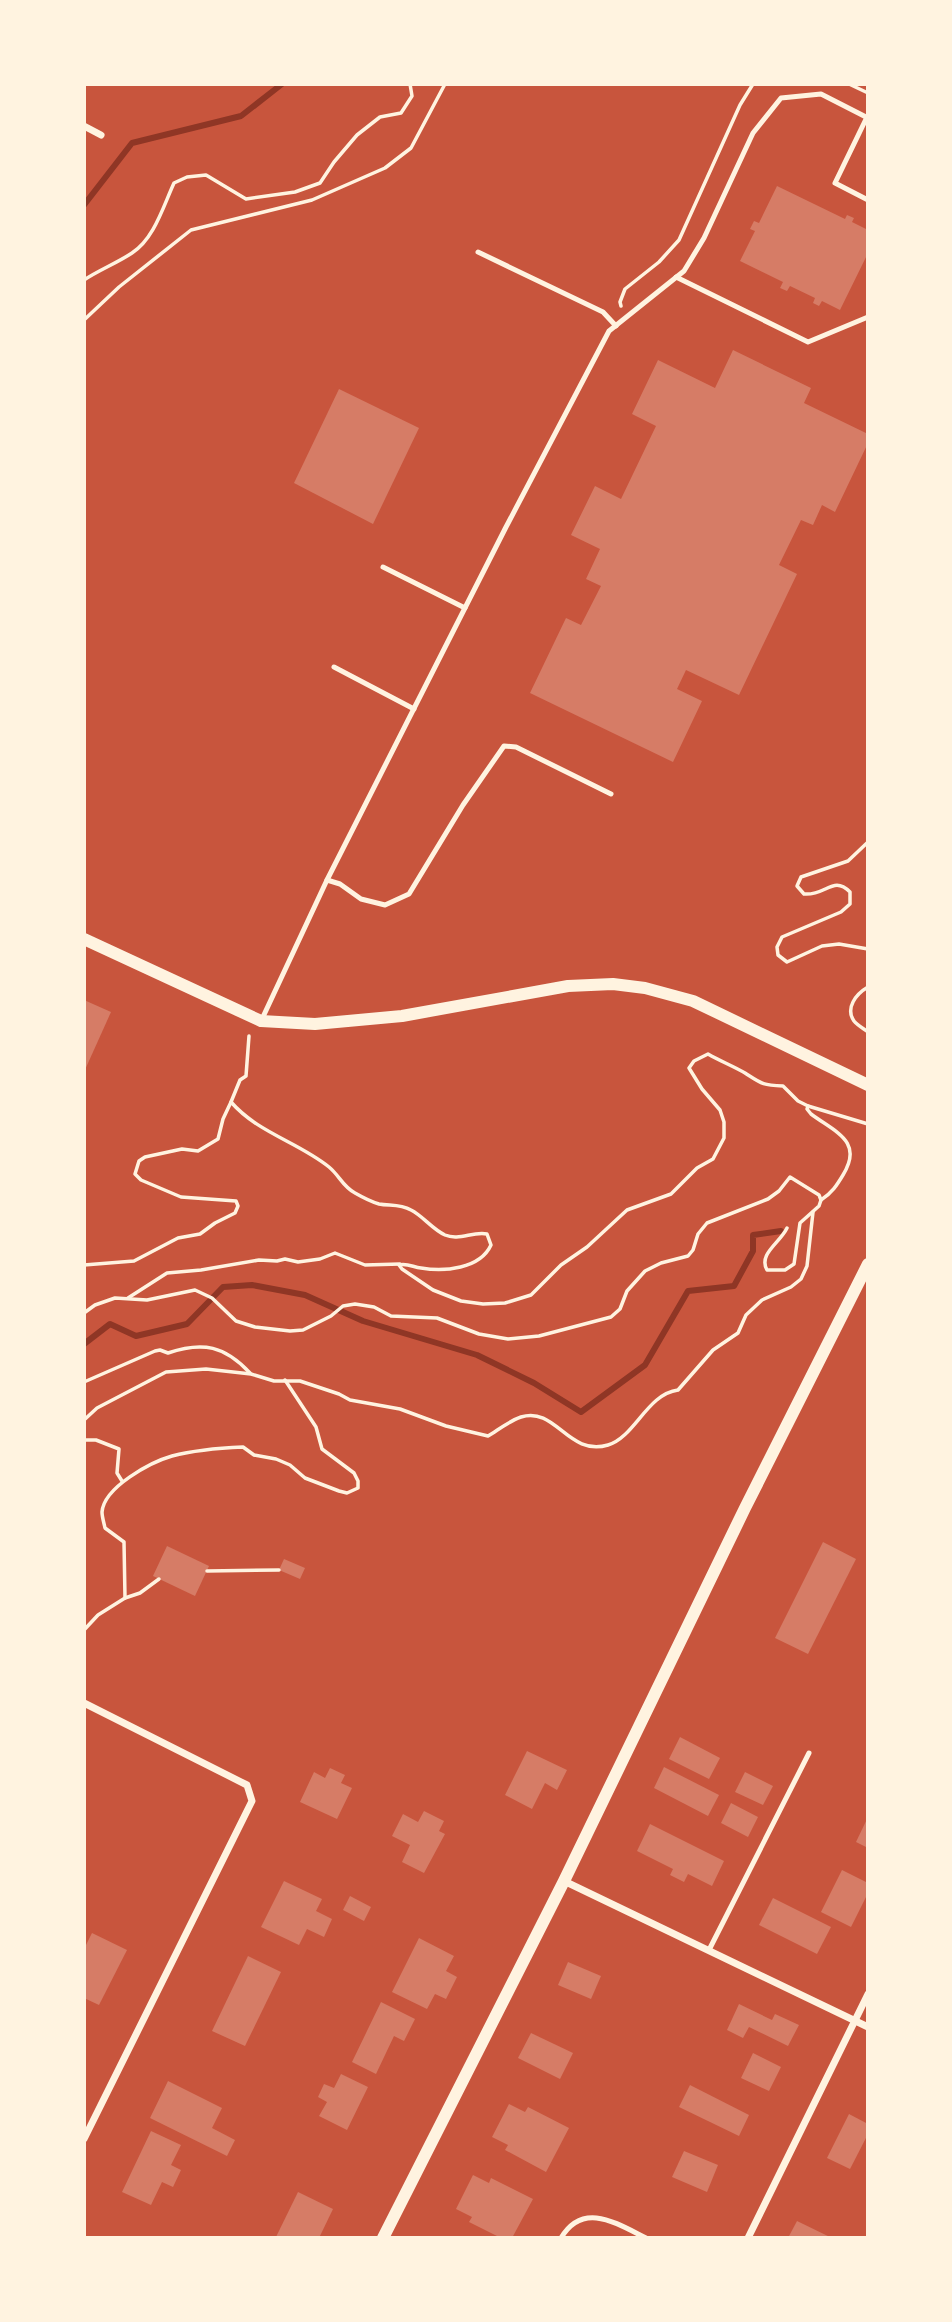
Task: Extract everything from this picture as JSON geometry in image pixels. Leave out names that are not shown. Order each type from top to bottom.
[{"type":"street","points":[[84,126],[101,135]]},
{"type":"street","points":[[84,939],[261,1021],[315,1024],[402,1016],[568,986],[613,984],[645,988],[693,1001],[868,1085]]},
{"type":"street","points":[[383,2238],[564,1881],[739,1520],[868,1264]]},
{"type":"street","points":[[84,1703],[247,1785],[252,1801],[84,2139]]},
{"type":"street","points":[[564,1881],[868,2027]]},
{"type":"street","points":[[748,2238],[868,1994]]},
{"type":"lane","points":[[261,1021],[327,880],[609,331],[684,271],[704,237],[753,133],[781,98],[821,94],[868,117],[835,183],[868,200]]},
{"type":"lane","points":[[478,252],[603,312],[616,326]]},
{"type":"lane","points":[[676,277],[808,342],[868,317]]},
{"type":"lane","points":[[383,567],[465,608]]},
{"type":"lane","points":[[334,667],[414,709]]},
{"type":"lane","points":[[327,880],[340,884],[361,899],[385,905],[409,894],[463,805],[504,746],[516,747],[611,794]]},
{"type":"lane","points":[[709,1950],[808,1753]]},
{"type":"lane","points":[[561,2238],[569,2225],[592,2217],[606,2220],[646,2238]]},
{"type":"path","points":[[84,280],[133,253],[150,234],[174,183],[187,177],[206,175],[246,199],[295,192],[320,183],[358,135],[380,117],[401,113],[412,96],[410,84]]},
{"type":"path","points":[[84,320],[119,287],[191,230],[312,200],[385,169],[411,148],[445,84]]},
{"type":"path","points":[[620,302],[625,289],[659,262],[679,240],[740,105],[753,84]]},
{"type":"path","points":[[849,84],[868,93]]},
{"type":"path","points":[[868,842],[848,861],[801,877],[797,886],[801,892],[819,894],[833,885],[840,885],[850,892],[850,904],[841,912],[782,937],[777,947],[778,955],[787,962],[822,946],[839,944],[868,948]]},
{"type":"path","points":[[868,988],[851,1004],[853,1020],[868,1032]]},
{"type":"path","points":[[84,1265],[134,1261],[178,1238],[200,1234],[234,1213],[238,1206],[236,1201],[181,1198],[141,1180],[135,1174],[139,1161],[145,1157],[182,1149],[198,1151],[218,1139],[223,1119],[240,1080],[246,1076],[249,1036]]},
{"type":"path","points":[[401,1264],[400,1267],[433,1290],[461,1301],[505,1303],[530,1295],[561,1265],[587,1247],[627,1210],[671,1194],[697,1168],[713,1159],[724,1138],[724,1122],[720,1110],[689,1068],[704,1054],[745,1073],[754,1081],[783,1086],[798,1101],[808,1106],[868,1124]]},
{"type":"path","points":[[126,1299],[167,1273],[259,1260],[285,1259],[298,1262],[320,1259],[335,1253],[365,1265],[401,1264],[435,1270],[460,1267],[487,1253],[491,1240],[487,1234],[460,1237],[445,1235],[407,1207],[378,1204],[355,1194],[344,1186],[332,1169],[302,1148],[254,1124],[232,1102]]},
{"type":"path","points":[[808,1106],[811,1114],[846,1140],[851,1151],[848,1167],[834,1190],[820,1197]]},
{"type":"path","points":[[84,1313],[95,1305],[115,1298],[147,1300],[195,1290],[212,1297],[236,1321],[256,1327],[303,1330],[331,1316],[343,1306],[355,1304],[374,1307],[391,1316],[437,1318],[491,1337],[508,1339],[539,1336],[611,1317],[620,1309],[627,1291],[645,1271],[661,1263],[688,1256],[698,1234],[707,1223],[768,1199],[779,1191],[790,1177],[820,1197]]},
{"type":"path","points":[[787,1228],[780,1241],[766,1254],[764,1262],[768,1270],[785,1270],[794,1264],[800,1223],[819,1206],[820,1197]]},
{"type":"path","points":[[84,1420],[97,1408],[166,1372],[206,1369],[251,1374],[274,1381],[300,1381],[350,1400],[400,1409],[446,1426],[488,1436],[522,1417],[534,1416],[551,1421],[577,1443],[606,1446],[619,1440],[652,1405],[671,1391],[678,1390],[713,1350],[738,1333],[746,1315],[762,1300],[801,1279],[807,1266],[814,1210]]},
{"type":"path","points":[[84,1382],[155,1351],[168,1353],[183,1347],[219,1349],[251,1374]]},
{"type":"path","points":[[125,1598],[124,1542],[105,1528],[102,1511],[108,1495],[122,1481],[170,1456],[243,1447],[254,1455],[290,1465],[305,1478],[339,1491],[347,1493],[358,1488],[354,1472],[322,1449],[316,1427],[285,1380]]},
{"type":"path","points":[[84,1440],[96,1440],[118,1449],[120,1454],[117,1473],[122,1481]]},
{"type":"path","points":[[207,1571],[279,1570]]},
{"type":"path","points":[[84,1630],[99,1615],[125,1598],[140,1593],[159,1579]]},
{"type":"building","points":[[777,186],[845,219],[847,215],[854,218],[852,222],[868,230],[868,253],[840,310],[822,301],[819,306],[813,303],[815,298],[790,286],[787,291],[780,288],[783,282],[740,261],[755,231],[750,229],[754,221],[759,223]]},
{"type":"building","points":[[733,350],[811,388],[804,403],[868,434],[868,443],[835,512],[822,505],[813,525],[801,520],[779,565],[797,574],[739,695],[686,670],[677,689],[702,701],[673,762],[530,693],[566,618],[581,625],[601,586],[586,579],[600,549],[571,535],[595,486],[621,499],[656,426],[632,414],[658,360],[715,388]]},
{"type":"building","points":[[339,389],[419,428],[373,524],[294,483]]},
{"type":"building","points":[[84,1000],[111,1012],[84,1072]]},
{"type":"building","points":[[823,1542],[856,1559],[808,1654],[775,1638]]},
{"type":"building","points":[[167,1546],[209,1566],[195,1596],[153,1576]]},
{"type":"building","points":[[284,1559],[305,1568],[300,1579],[279,1570]]},
{"type":"building","points":[[680,1737],[720,1758],[709,1779],[669,1759]]},
{"type":"building","points":[[527,1751],[567,1770],[557,1790],[545,1783],[532,1809],[505,1795]]},
{"type":"building","points":[[664,1767],[719,1795],[708,1816],[654,1788]]},
{"type":"building","points":[[330,1768],[345,1775],[341,1783],[352,1788],[337,1819],[300,1802],[314,1772],[325,1778]]},
{"type":"building","points":[[745,1772],[773,1786],[763,1805],[735,1792]]},
{"type":"building","points":[[731,1803],[758,1817],[748,1837],[721,1823]]},
{"type":"building","points":[[424,1811],[444,1821],[439,1831],[445,1834],[424,1873],[402,1862],[410,1845],[392,1836],[403,1814],[418,1822]]},
{"type":"building","points":[[868,1817],[868,1848],[856,1842]]},
{"type":"building","points":[[650,1824],[724,1861],[712,1886],[688,1874],[684,1882],[670,1875],[673,1869],[637,1851]]},
{"type":"building","points":[[842,1870],[868,1883],[868,1893],[851,1927],[821,1912]]},
{"type":"building","points":[[284,1881],[322,1899],[316,1911],[332,1919],[324,1937],[307,1929],[299,1945],[261,1927]]},
{"type":"building","points":[[350,1896],[371,1907],[364,1921],[343,1910]]},
{"type":"building","points":[[773,1898],[831,1927],[817,1954],[759,1925]]},
{"type":"building","points":[[92,1933],[127,1950],[99,2005],[84,1998],[84,1949]]},
{"type":"building","points":[[419,1938],[454,1956],[446,1971],[457,1977],[446,1999],[435,1994],[427,2009],[392,1992]]},
{"type":"building","points":[[248,1956],[281,1972],[245,2046],[212,2031]]},
{"type":"building","points":[[568,1962],[601,1976],[591,1999],[558,1985]]},
{"type":"building","points":[[381,2002],[415,2019],[404,2041],[394,2036],[376,2074],[352,2062]]},
{"type":"building","points":[[739,2004],[772,2020],[775,2014],[799,2025],[788,2046],[749,2027],[743,2038],[727,2030]]},
{"type":"building","points":[[531,2033],[573,2053],[560,2079],[518,2058]]},
{"type":"building","points":[[753,2053],[781,2067],[769,2091],[741,2078]]},
{"type":"building","points":[[341,2074],[368,2087],[347,2130],[319,2116],[327,2102],[318,2097],[324,2084],[334,2088]]},
{"type":"building","points":[[168,2081],[222,2108],[212,2128],[235,2140],[227,2156],[150,2118]]},
{"type":"building","points":[[690,2085],[749,2115],[739,2136],[679,2107]]},
{"type":"building","points":[[509,2104],[525,2112],[528,2107],[569,2128],[546,2172],[505,2150],[508,2145],[492,2137]]},
{"type":"building","points":[[849,2114],[868,2124],[868,2134],[850,2169],[827,2158]]},
{"type":"building","points":[[151,2131],[181,2145],[171,2165],[181,2170],[173,2187],[162,2182],[151,2205],[122,2192]]},
{"type":"building","points":[[684,2151],[718,2165],[707,2192],[672,2177]]},
{"type":"building","points":[[473,2175],[489,2183],[491,2178],[533,2199],[512,2238],[501,2238],[469,2222],[472,2217],[456,2209]]},
{"type":"building","points":[[298,2192],[333,2209],[319,2238],[276,2237]]},
{"type":"building","points":[[797,2221],[832,2238],[788,2238]]},
{"type":"waterway","points":[[84,205],[132,143],[241,116],[282,84]]},
{"type":"waterway","points":[[84,1344],[110,1324],[136,1336],[187,1324],[223,1287],[252,1285],[305,1295],[363,1321],[477,1355],[534,1383],[581,1412],[645,1365],[688,1291],[734,1286],[753,1251],[753,1235],[781,1231]]}]
